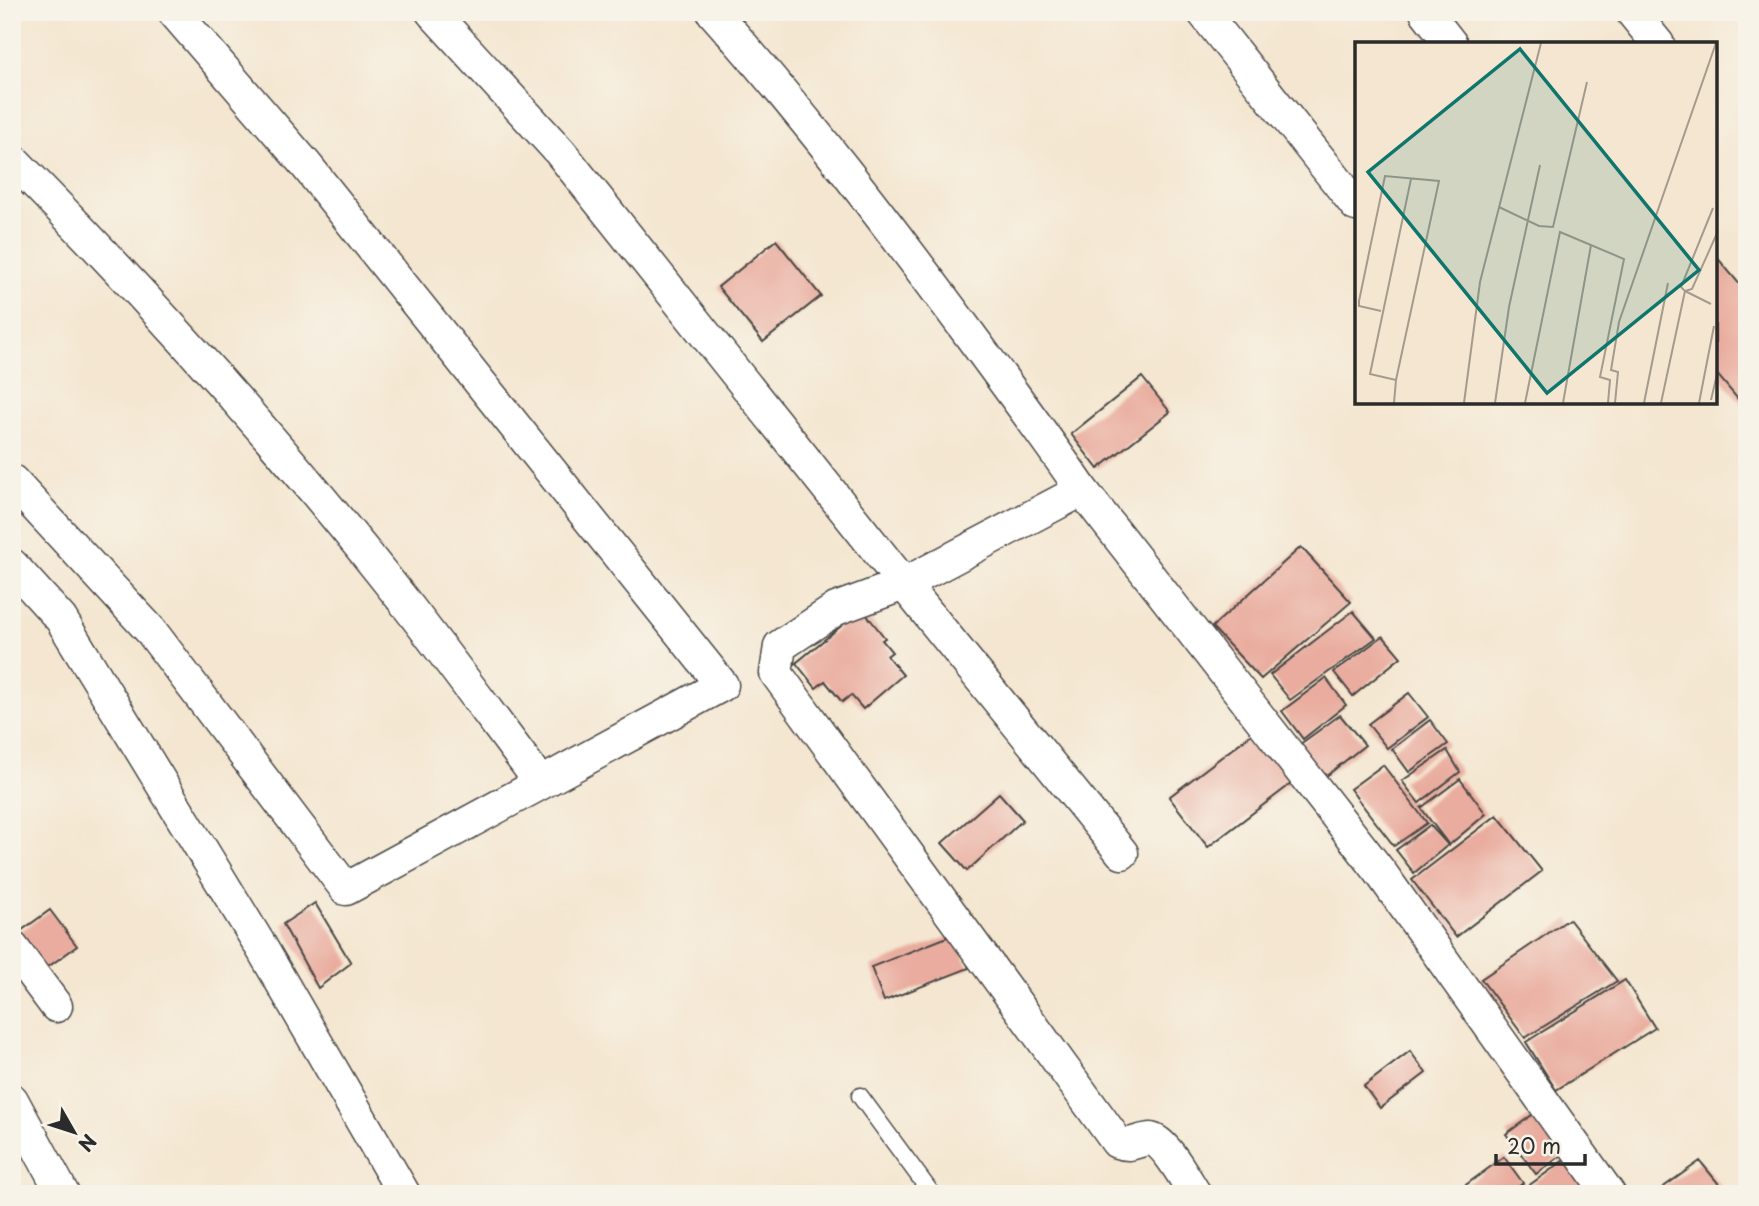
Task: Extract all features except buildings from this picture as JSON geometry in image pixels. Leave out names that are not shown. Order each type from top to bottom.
[{"type":"street","points":[[12,481],[150,631],[346,889],[722,685],[306,165],[174,12]]},
{"type":"street","points":[[432,12],[559,152],[1122,853]]},
{"type":"street","points":[[713,12],[793,105],[867,198],[1041,429],[1082,490],[1381,873],[1609,1194]]},
{"type":"street","points":[[1203,12],[1355,204]]},
{"type":"street","points":[[1426,12],[1449,42]]},
{"type":"street","points":[[1632,12],[1656,42]]},
{"type":"street","points":[[12,159],[87,235],[297,470],[404,601],[541,783]]},
{"type":"street","points":[[1082,490],[904,584],[836,610],[797,633],[780,646],[776,673],[1116,1142],[1128,1145],[1148,1139],[1161,1143],[1195,1194]]},
{"type":"street","points":[[12,565],[68,631],[260,945],[404,1194]]},
{"type":"street","points":[[16,961],[56,1006]]},
{"type":"street","points":[[12,1100],[64,1194]]},
{"type":"lane","points":[[860,1096],[932,1194]]}]
